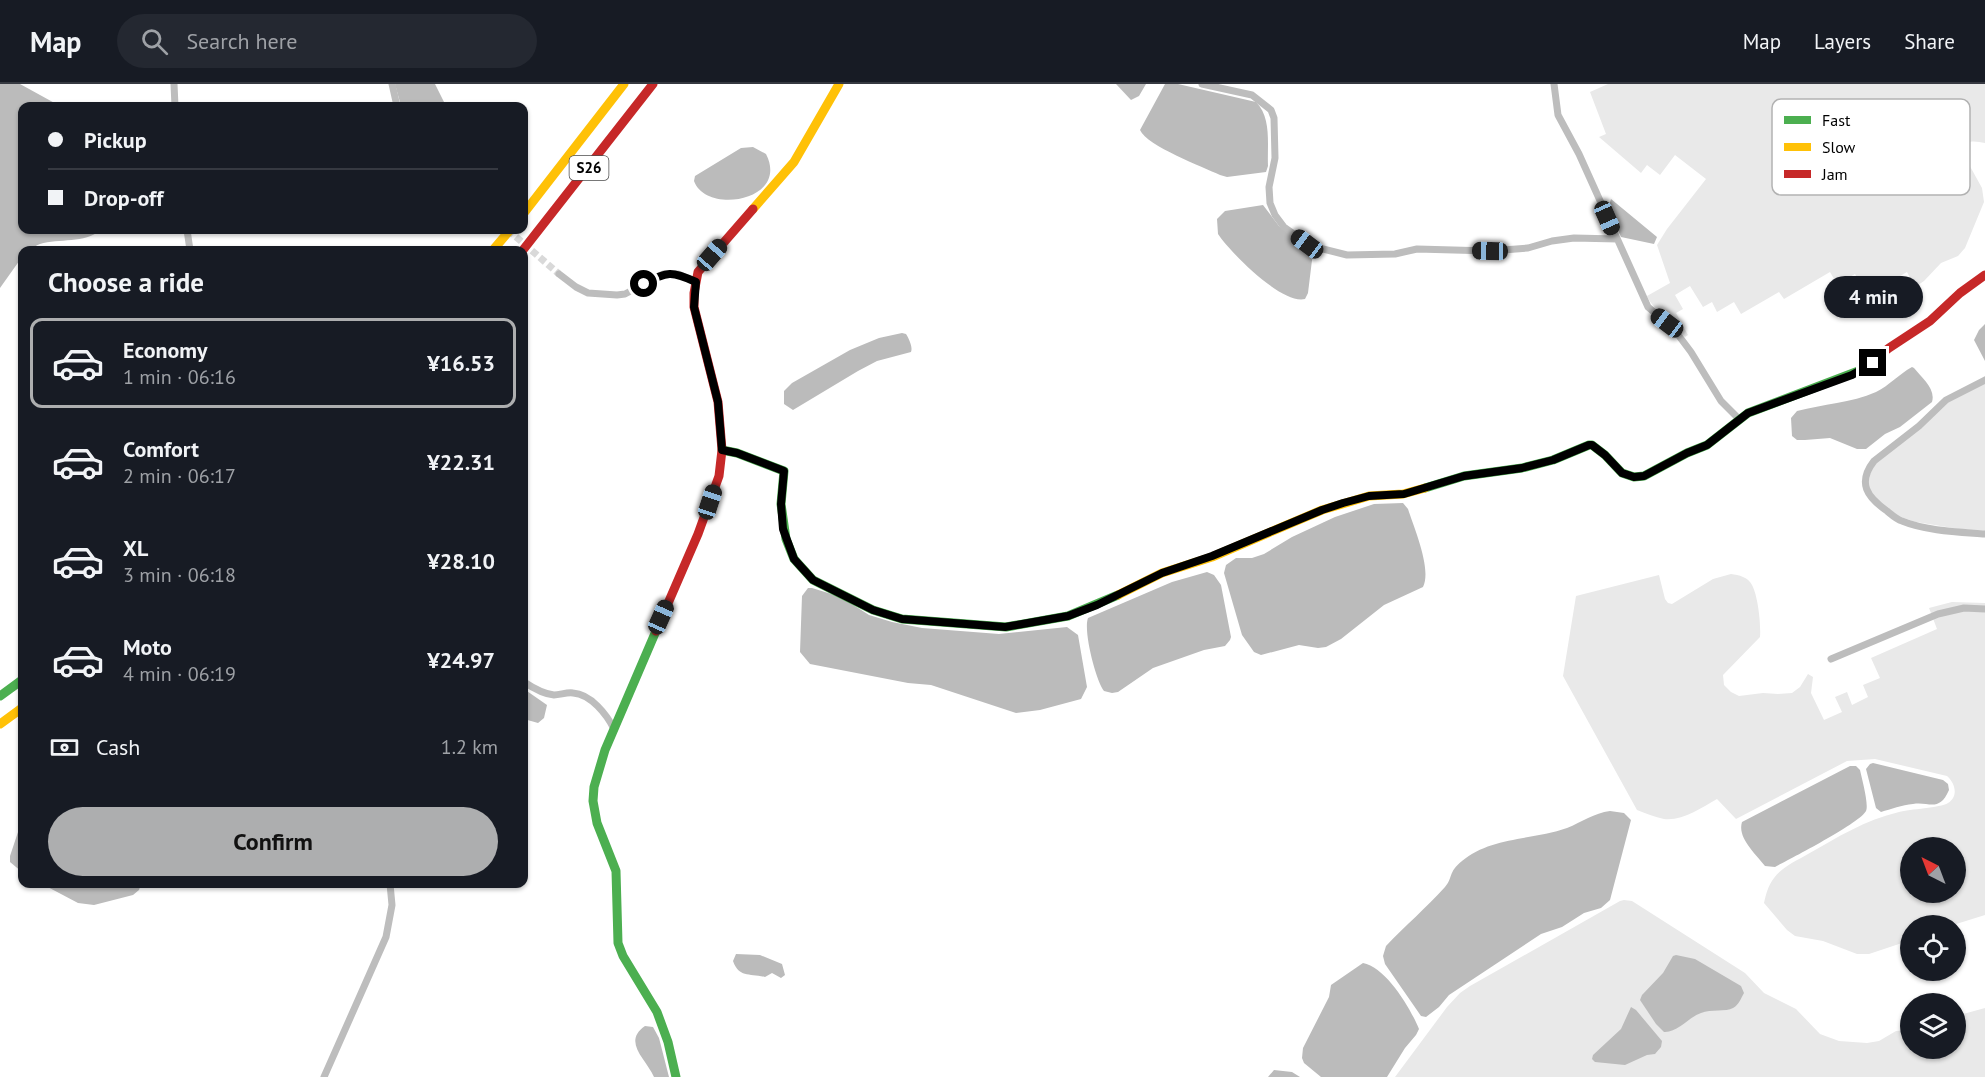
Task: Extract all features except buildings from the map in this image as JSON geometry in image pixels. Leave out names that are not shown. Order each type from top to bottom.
[{"type":"main road","name":"S26","points":[[528,208],[624,84]]},
{"type":"main road","name":"S26","points":[[526,246],[653,84]]},
{"type":"main road","points":[[675,1077],[668,1042],[657,1012],[623,956],[617,938],[616,871],[597,822],[594,801],[596,777],[605,750],[719,476],[722,450],[718,402],[694,307],[698,272],[794,162],[839,84]]},
{"type":"main road","points":[[496,246],[507,234]]},
{"type":"main road","points":[[722,450],[737,453],[784,471],[781,504],[783,529],[794,559],[813,580],[873,610],[902,619],[1005,627],[1068,616],[1097,605],[1162,573],[1222,553],[1322,510],[1364,497],[1404,494],[1464,476],[1522,468],[1553,460],[1589,445],[1605,455],[1622,473],[1639,477],[1707,445],[1748,413],[1862,370],[1889,348],[1930,321],[1960,293],[1985,275]]},
{"type":"main road","points":[[0,696],[18,683]]},
{"type":"main road","points":[[0,724],[18,711]]},
{"type":"street","points":[[174,84],[175,102]]},
{"type":"street","points":[[392,84],[396,102]]},
{"type":"street","points":[[1202,84],[1252,95],[1271,110],[1274,118],[1275,158],[1269,187],[1270,203],[1284,227],[1311,246],[1347,255],[1376,255],[1417,249],[1490,251],[1528,248],[1574,238],[1617,239]]},
{"type":"street","points":[[1554,84],[1558,115],[1579,154],[1648,307],[1673,328],[1691,352],[1721,401],[1739,419]]},
{"type":"street","points":[[559,274],[588,293],[617,295],[625,294],[663,274],[678,274],[696,282]]},
{"type":"street","points":[[1985,380],[1939,405],[1919,426],[1874,461],[1868,469],[1865,482],[1874,502],[1903,522],[1958,532],[1985,534]]},
{"type":"street","points":[[1831,659],[1938,614],[1964,608],[1985,609]]},
{"type":"street","points":[[528,684],[546,694],[574,693],[582,696],[598,707],[609,719],[614,729]]},
{"type":"street","points":[[324,1077],[386,937],[392,905],[390,888]]},
{"type":"shaded area","points":[[0,84],[20,84],[53,102],[18,102],[18,234],[94,234],[79,239],[47,242],[36,246],[18,246],[18,263],[0,288]]},
{"type":"shaded area","points":[[395,84],[435,84],[444,102],[400,102]]},
{"type":"shaded area","points":[[1116,84],[1146,84],[1139,96],[1131,100]]},
{"type":"shaded area","points":[[1165,84],[1178,84],[1256,102],[1267,124],[1268,166],[1266,172],[1227,177],[1153,143],[1140,130]]},
{"type":"shaded area","points":[[1608,84],[1985,84],[1985,143],[1970,142],[1970,99],[1772,99],[1772,195],[1970,195],[1970,166],[1982,188],[1984,202],[1965,248],[1958,256],[1941,263],[1915,287],[1907,272],[1867,295],[1855,274],[1837,284],[1830,272],[1784,299],[1779,292],[1741,314],[1734,302],[1717,312],[1712,302],[1703,307],[1690,286],[1675,295],[1683,309],[1676,313],[1688,335],[1685,337],[1658,311],[1647,296],[1670,283],[1657,245],[1706,179],[1675,155],[1660,175],[1647,165],[1641,173],[1599,137],[1606,134],[1590,92]]},
{"type":"shaded area","points":[[753,147],[766,154],[770,170],[767,183],[757,192],[744,198],[728,200],[714,198],[702,192],[694,181],[695,176],[741,148]]},
{"type":"shaded area","points":[[1611,199],[1657,237],[1654,244],[1621,237],[1608,209]]},
{"type":"shaded area","points":[[1263,205],[1279,226],[1313,252],[1308,293],[1305,299],[1295,299],[1283,294],[1257,276],[1233,253],[1218,234],[1217,219],[1225,211]]},
{"type":"shaded area","points":[[1985,324],[1985,361],[1974,340]]},
{"type":"shaded area","points":[[902,333],[908,338],[911,352],[877,361],[793,410],[784,404],[784,391],[792,383],[850,350],[879,338]]},
{"type":"shaded area","points":[[1912,367],[1930,388],[1932,402],[1900,427],[1885,434],[1866,449],[1857,449],[1830,438],[1797,440],[1792,436],[1791,418],[1797,411],[1866,396],[1881,389]]},
{"type":"shaded area","points":[[1985,383],[1985,531],[1916,522],[1898,516],[1876,500],[1869,488],[1868,478],[1876,463],[1948,402]]},
{"type":"shaded area","points":[[1403,503],[1408,509],[1424,559],[1423,587],[1384,605],[1341,639],[1326,647],[1299,645],[1261,655],[1254,652],[1242,635],[1224,573],[1226,565],[1236,558],[1252,558],[1264,554],[1292,537],[1335,517],[1374,504]]},
{"type":"shaded area","points":[[1207,572],[1214,575],[1221,585],[1231,637],[1225,646],[1204,650],[1153,668],[1118,692],[1104,691],[1091,656],[1087,633],[1088,618],[1172,582]]},
{"type":"shaded area","points":[[1731,574],[1748,580],[1754,590],[1757,603],[1760,637],[1723,675],[1724,685],[1739,696],[1792,693],[1800,687],[1808,674],[1813,677],[1811,693],[1824,720],[1842,712],[1835,697],[1847,692],[1852,705],[1868,697],[1863,685],[1880,678],[1871,658],[1937,629],[1929,608],[1952,602],[1985,603],[1985,915],[1966,921],[1966,915],[1900,915],[1900,944],[1869,954],[1857,954],[1823,941],[1795,936],[1764,903],[1770,884],[1781,871],[1841,835],[1887,815],[1948,803],[1954,797],[1955,790],[1947,776],[1875,759],[1847,761],[1736,819],[1717,799],[1692,813],[1671,819],[1637,810],[1563,676],[1576,596],[1659,575],[1665,599],[1672,604],[1713,579]]},
{"type":"shaded area","points":[[808,588],[841,597],[869,615],[922,628],[999,634],[1067,627],[1078,635],[1087,687],[1081,699],[1040,710],[1016,713],[931,685],[908,683],[810,664],[800,652],[802,596]]},
{"type":"shaded area","points":[[528,692],[547,705],[544,718],[538,723],[528,720]]},
{"type":"shaded area","points":[[1873,763],[1943,780],[1948,784],[1949,790],[1937,804],[1919,803],[1881,812],[1876,808],[1866,769]]},
{"type":"shaded area","points":[[1850,766],[1856,766],[1860,770],[1867,808],[1861,817],[1839,832],[1775,867],[1765,866],[1745,840],[1741,828],[1742,822]]},
{"type":"shaded area","points":[[1610,811],[1624,813],[1631,820],[1610,900],[1601,908],[1584,913],[1562,927],[1541,934],[1449,995],[1426,1017],[1421,1016],[1385,964],[1383,956],[1386,946],[1445,887],[1458,865],[1485,847],[1554,832]]},
{"type":"shaded area","points":[[18,832],[18,869],[10,862]]},
{"type":"shaded area","points":[[50,888],[140,888],[133,895],[94,905],[78,903]]},
{"type":"shaded area","points":[[1620,901],[1632,901],[1745,973],[1764,993],[1796,1009],[1820,1034],[1839,1041],[1867,1043],[1879,1041],[1900,1031],[1900,1059],[1966,1059],[1966,1013],[1985,1008],[1985,1077],[1395,1077],[1460,993]]},
{"type":"shaded area","points":[[736,954],[760,955],[782,964],[785,975],[781,978],[772,973],[765,977],[745,974],[735,966],[733,961]]},
{"type":"shaded area","points":[[1676,955],[1695,959],[1741,986],[1744,993],[1735,1007],[1701,1013],[1674,1030],[1664,1032],[1640,1000]]},
{"type":"shaded area","points":[[1363,963],[1372,966],[1389,980],[1404,1000],[1419,1029],[1387,1077],[1321,1077],[1304,1063],[1303,1048],[1329,997],[1331,985]]},
{"type":"shaded area","points":[[1631,1007],[1662,1041],[1661,1047],[1655,1054],[1647,1055],[1625,1065],[1595,1062],[1592,1059],[1593,1055],[1621,1029]]},
{"type":"shaded area","points":[[645,1026],[653,1027],[659,1038],[669,1077],[654,1077],[638,1051],[636,1038],[638,1032]]},
{"type":"shaded area","points":[[1274,1070],[1292,1072],[1300,1077],[1268,1077]]},
{"type":"tunnel","points":[[513,234],[527,246]]},
{"type":"tunnel","points":[[528,247],[559,274]]},
{"type":"traffic: fast","points":[[1425,488],[1464,476],[1522,468],[1553,460],[1589,445],[1605,455],[1622,473],[1634,477],[1644,476],[1707,445],[1748,413],[1861,370]]},
{"type":"traffic: fast","points":[[722,450],[737,453],[784,471],[781,504],[786,539],[794,559],[813,580],[873,610],[902,619],[1006,627],[1068,616],[1118,595]]},
{"type":"traffic: fast","points":[[656,631],[605,750],[594,787],[593,801],[597,823],[616,871],[618,943],[623,956],[657,1012],[668,1042],[676,1077]]},
{"type":"traffic: fast","points":[[0,696],[18,683]]},
{"type":"traffic: slow","points":[[528,208],[624,84]]},
{"type":"traffic: slow","points":[[753,209],[794,162],[839,84]]},
{"type":"traffic: slow","points":[[496,246],[507,234]]},
{"type":"traffic: slow","points":[[1118,595],[1162,573],[1212,557],[1322,510],[1369,496],[1403,494],[1425,488]]},
{"type":"traffic: slow","points":[[0,724],[18,711]]},
{"type":"traffic: jam","points":[[526,246],[653,84]]},
{"type":"traffic: jam","points":[[656,631],[698,534],[719,476],[722,450],[718,402],[694,307],[698,272],[753,209]]},
{"type":"traffic: jam","points":[[1861,370],[1930,321],[1960,293],[1985,275]]},
{"type":"route","points":[[644,284],[663,274],[670,273],[696,282],[694,307],[718,402],[722,450],[737,453],[784,471],[781,504],[783,529],[794,559],[811,578],[873,610],[902,619],[1005,627],[1068,616],[1097,605],[1162,573],[1261,537],[1322,510],[1364,497],[1404,494],[1464,476],[1522,468],[1553,460],[1589,445],[1605,455],[1622,473],[1634,477],[1644,476],[1707,445],[1748,413],[1852,375],[1873,363]]}]
